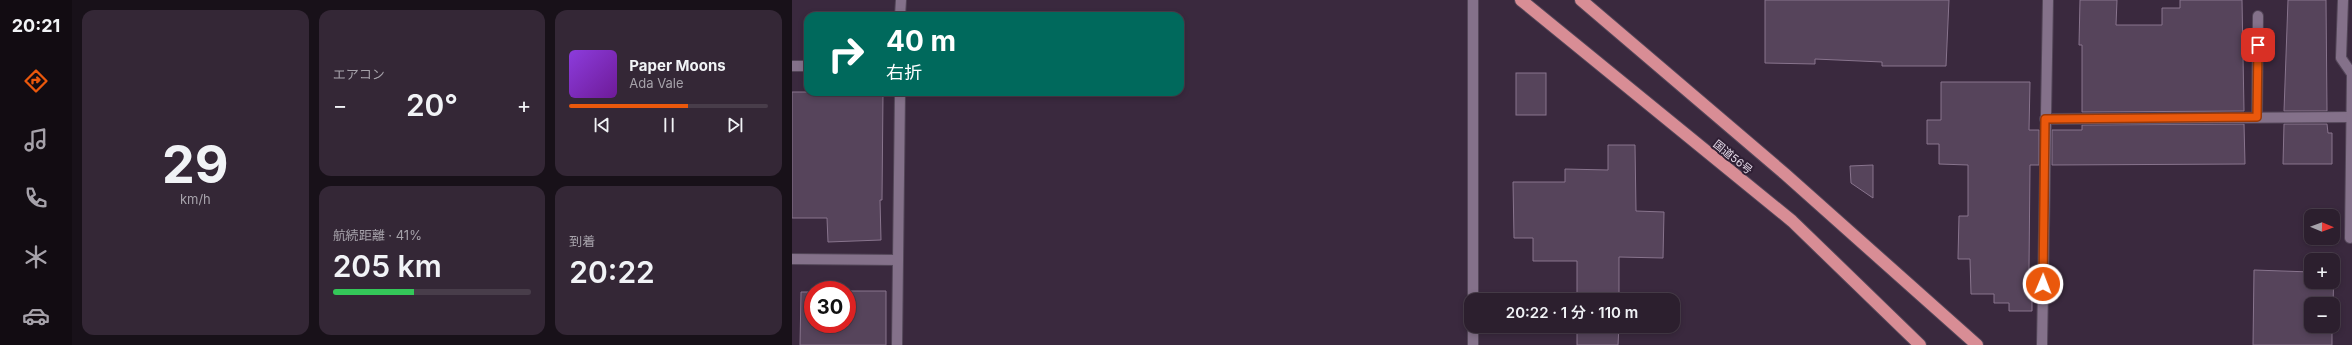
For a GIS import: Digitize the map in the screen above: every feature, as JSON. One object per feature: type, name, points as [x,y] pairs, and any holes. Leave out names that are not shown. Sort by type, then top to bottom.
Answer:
[{"type":"highway","name":"国道56号","points":[[1521,0],[1792,221],[1920,345]]},
{"type":"highway","name":"国道56号","points":[[1581,0],[1786,174],[1976,345]]},
{"type":"street","points":[[900,12],[901,0]]},
{"type":"street","points":[[1473,0],[1473,293]]},
{"type":"street","points":[[2042,345],[2048,0]]},
{"type":"street","points":[[2343,0],[2341,58],[2352,74],[2350,238]]},
{"type":"street","points":[[2257,117],[2258,16]]},
{"type":"street","points":[[792,66],[804,66]]},
{"type":"street","points":[[898,345],[900,96]]},
{"type":"street","points":[[2045,119],[2351,117]]},
{"type":"street","points":[[792,259],[898,260]]},
{"type":"street","points":[[1473,333],[1473,345]]},
{"type":"building","points":[[1765,0],[1949,0],[1946,66],[1882,66],[1882,62],[1815,59],[1815,64],[1765,63]]},
{"type":"building","points":[[2080,0],[2117,0],[2116,25],[2162,25],[2162,8],[2180,8],[2180,0],[2242,0],[2244,111],[2082,112],[2082,45],[2079,45]]},
{"type":"building","points":[[2288,0],[2326,0],[2327,111],[2284,111]]},
{"type":"building","points":[[1516,73],[1546,73],[1546,115],[1516,115]]},
{"type":"building","points":[[1941,82],[2030,82],[2029,130],[2039,130],[2039,165],[2030,165],[2029,269],[2032,268],[2032,311],[2009,311],[2009,303],[1994,303],[1994,294],[1971,294],[1970,259],[1958,259],[1959,216],[1968,216],[1968,165],[1939,164],[1939,144],[1927,144],[1927,120],[1941,120]]},
{"type":"building","points":[[792,92],[804,92],[804,96],[883,96],[882,200],[880,200],[881,240],[828,242],[827,218],[792,218]]},
{"type":"building","points":[[2244,124],[2245,164],[2052,165],[2052,130],[2082,130],[2082,125]]},
{"type":"building","points":[[2284,124],[2327,124],[2328,133],[2332,133],[2332,164],[2283,164]]},
{"type":"building","points":[[1608,145],[1635,145],[1636,211],[1664,212],[1663,258],[1619,257],[1619,293],[1577,293],[1577,261],[1533,261],[1533,238],[1514,238],[1513,182],[1565,182],[1565,169],[1608,170]]},
{"type":"building","points":[[1873,165],[1873,198],[1851,183],[1850,166]]},
{"type":"building","points":[[2254,270],[2304,272],[2304,289],[2333,289],[2333,297],[2304,297],[2304,333],[2332,333],[2332,345],[2253,345]]},
{"type":"building","points":[[856,291],[886,291],[886,345],[800,345],[801,292],[804,292],[804,333],[856,333]]},
{"type":"building","points":[[1577,333],[1619,333],[1618,345],[1577,345]]},
{"type":"route","points":[[2043,284],[2045,119],[2257,117],[2258,45]]}]
